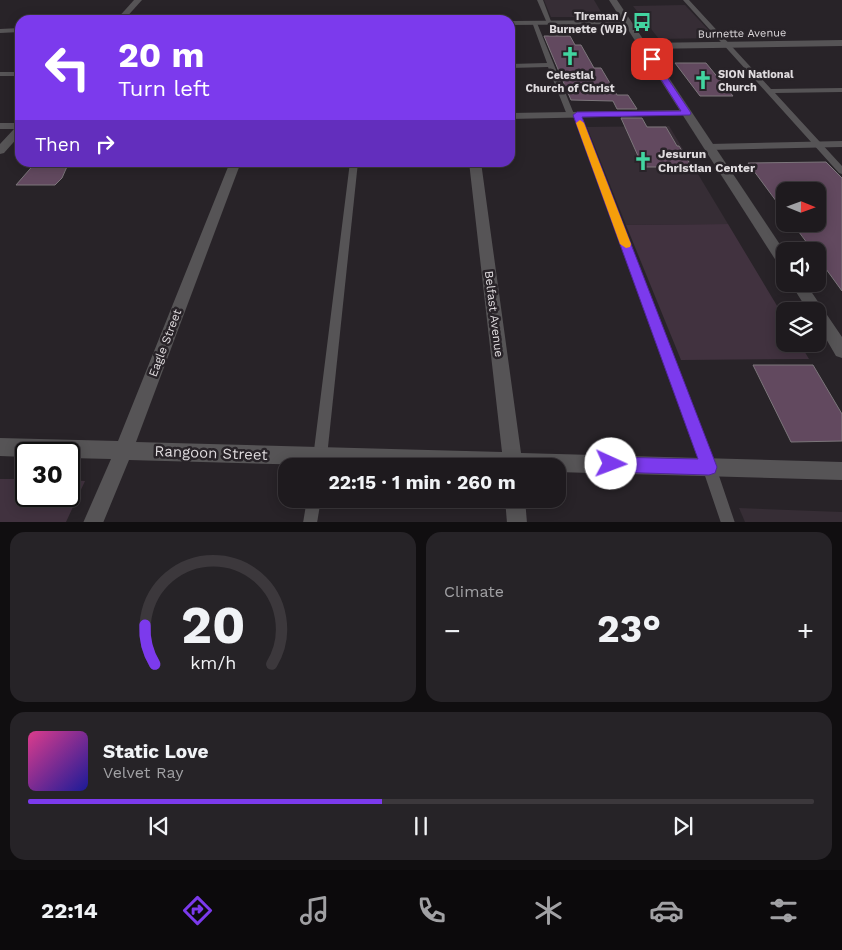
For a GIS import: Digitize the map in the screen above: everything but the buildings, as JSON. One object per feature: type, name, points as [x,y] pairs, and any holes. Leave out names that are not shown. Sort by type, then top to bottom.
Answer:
[{"type":"street","points":[[124,15],[138,0]]},
{"type":"street","points":[[612,0],[776,249]]},
{"type":"street","points":[[515,23],[627,22]]},
{"type":"street","points":[[0,31],[15,30]]},
{"type":"street","name":"Burnette Avenue","points":[[643,46],[842,43]]},
{"type":"street","points":[[515,116],[687,113]]},
{"type":"street","points":[[0,126],[15,128]]},
{"type":"street","points":[[0,151],[15,134]]},
{"type":"street","points":[[709,147],[842,144]]},
{"type":"street","name":"Eagle Street","points":[[93,522],[124,450],[234,167]]},
{"type":"street","name":"Belfast Avenue","points":[[476,167],[511,458]]},
{"type":"street","points":[[826,326],[842,351]]},
{"type":"street","name":"Rangoon Street","points":[[0,447],[124,450],[278,459]]},
{"type":"street","name":"Rangoon Street","points":[[566,465],[842,471]]},
{"type":"street","points":[[516,508],[518,522]]},
{"type":"lane","points":[[540,0],[550,23]]},
{"type":"lane","points":[[686,0],[842,171]]},
{"type":"lane","points":[[534,23],[574,115],[709,467],[728,522]]},
{"type":"lane","points":[[515,66],[551,65]]},
{"type":"lane","points":[[0,74],[15,74]]},
{"type":"lane","points":[[770,91],[842,90]]},
{"type":"lane","points":[[320,458],[353,167]]},
{"type":"lane","points":[[310,522],[312,508]]},
{"type":"shaded area","points":[[544,0],[594,0],[604,17],[551,17]]},
{"type":"shaded area","points":[[685,5],[716,38],[659,39],[633,6]]},
{"type":"shaded area","points":[[669,126],[728,224],[626,225],[587,127]]},
{"type":"shaded area","points":[[728,224],[776,304],[776,352],[805,352],[809,359],[681,360],[626,225]]},
{"type":"shaded area","points":[[0,479],[15,479],[15,507],[73,507],[66,522],[0,522]]},
{"type":"shaded area","points":[[80,481],[85,481],[80,492]]},
{"type":"shaded area","points":[[739,508],[842,512],[842,522],[745,522]]},
{"type":"slow traffic","points":[[580,123],[626,244]]},
{"type":"place","name":"Tireman / Burnette (WB)","points":[[642,22]]},
{"type":"place","name":"Celestial Church of Christ","points":[[570,56]]},
{"type":"place","name":"SION National Church","points":[[703,80]]},
{"type":"place","name":"Jesurun Christian Center","points":[[643,161]]},
{"type":"route","points":[[611,464],[709,467],[577,115],[687,113],[652,59]]}]
